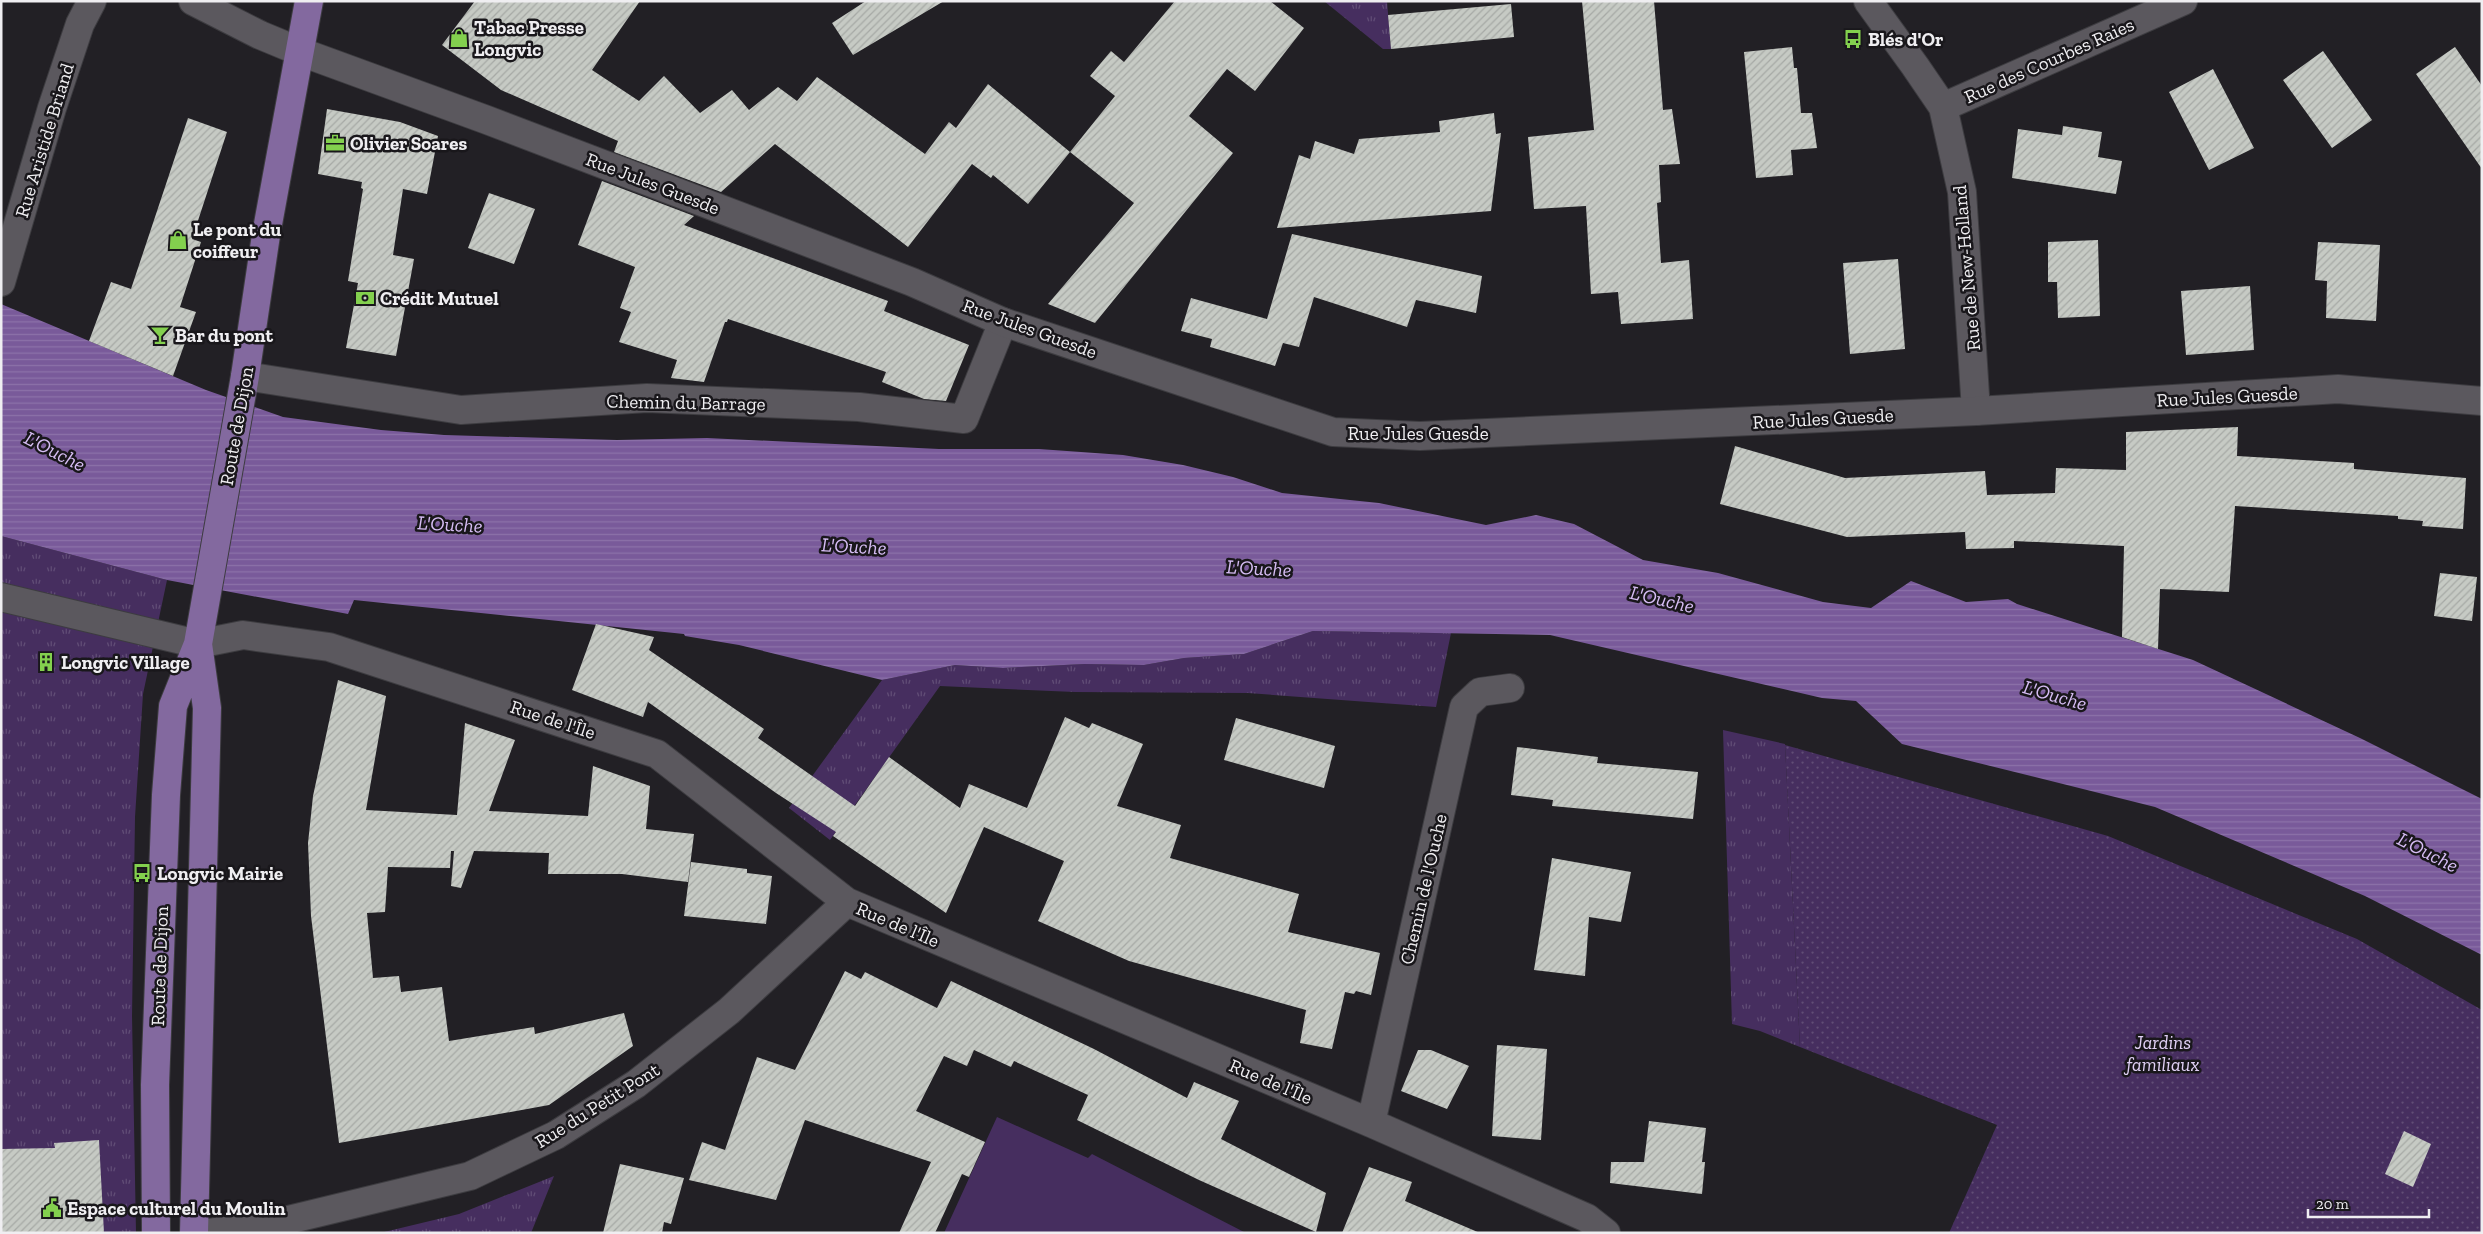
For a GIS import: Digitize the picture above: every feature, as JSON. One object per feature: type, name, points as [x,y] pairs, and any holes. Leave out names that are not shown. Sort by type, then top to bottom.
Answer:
[{"type":"main road","name":"Route de Dijon","points":[[156,1233],[155,1085],[166,795],[173,706],[198,644],[245,376],[266,236],[309,1]]},
{"type":"main road","name":"Route de Dijon","points":[[194,1233],[207,708],[198,644]]},
{"type":"street","name":"Rue Aristide Briand","points":[[1,282],[52,108],[80,24],[92,1]]},
{"type":"street","points":[[193,1],[260,35],[301,52]]},
{"type":"street","name":"Rue de New-Holland","points":[[1868,1],[1916,66],[1942,107],[1962,192],[1976,411]]},
{"type":"street","name":"Rue des Courbes Raies","points":[[1942,107],[2184,1]]},
{"type":"street","name":"Rue Jules Guesde","points":[[301,52],[487,120],[912,282],[1004,322],[1333,432],[1420,436],[1976,411],[2338,389],[2482,401]]},
{"type":"street","name":"Chemin du Barrage","points":[[245,376],[461,410],[647,398],[859,407],[964,419],[1004,322]]},
{"type":"street","points":[[1,597],[198,644]]},
{"type":"street","name":"Rue de l'Île","points":[[198,644],[243,635],[329,647],[657,754],[847,902],[1371,1123],[1586,1218],[1606,1233]]},
{"type":"street","name":"Chemin de l'Ouche","points":[[1371,1123],[1464,707],[1480,692],[1510,688]]},
{"type":"street","name":"Rue du Petit Pont","points":[[209,1233],[288,1220],[470,1176],[556,1135],[636,1084],[729,1011],[847,902]]},
{"type":"green space","points":[[1324,1],[1387,1],[1391,49],[1383,49]]},
{"type":"green space","points":[[1,536],[167,580],[143,694],[135,817],[132,1016],[136,1233],[1,1233]]},
{"type":"green space","points":[[1313,631],[1451,633],[1436,707],[1248,693],[1075,692],[940,686],[830,840],[789,808],[882,680],[955,665],[1003,668],[1085,664],[1144,665],[1184,658],[1244,654]]},
{"type":"green space","points":[[1723,730],[1785,744],[1800,1047],[1760,1031],[1732,1024]]},
{"type":"green space","name":"Jardins familiaux","points":[[1785,745],[2108,836],[2357,939],[2482,1010],[2482,1233],[1949,1233],[1997,1125],[1800,1047]]},
{"type":"green space","points":[[997,1117],[1088,1158],[1092,1154],[1246,1233],[944,1233]]},
{"type":"green space","points":[[554,1176],[531,1233],[380,1233],[459,1214]]},
{"type":"water","name":"L'Ouche","points":[[1,304],[206,390],[283,417],[381,430],[444,435],[617,440],[707,438],[939,449],[1039,449],[1123,455],[1183,465],[1233,477],[1282,493],[1379,503],[1486,525],[1536,515],[1574,524],[1643,560],[1718,573],[1823,602],[1871,608],[1911,581],[1966,602],[2008,599],[2017,604],[2193,660],[2360,738],[2482,799],[2482,955],[2365,896],[2155,807],[1902,744],[1856,701],[1822,698],[1550,635],[1313,631],[1244,654],[1184,658],[1144,665],[1085,664],[1003,668],[955,665],[882,680],[739,645],[685,636],[684,634],[354,600],[348,614],[167,580],[1,536]]},
{"type":"building","points":[[475,1],[640,1],[592,70],[639,101],[664,76],[700,113],[732,90],[749,110],[778,87],[797,101],[817,77],[925,154],[949,122],[956,128],[988,84],[1070,152],[1028,204],[993,175],[991,178],[972,164],[908,247],[775,144],[721,192],[614,152],[618,141],[501,90],[442,45]]},
{"type":"building","points":[[866,1],[944,1],[853,55],[832,23]]},
{"type":"building","points":[[1175,1],[1270,1],[1304,28],[1255,91],[1227,69],[1189,116],[1233,153],[1095,323],[1048,304],[1134,203],[1070,152],[1115,96],[1090,76],[1111,51],[1124,62]]},
{"type":"building","points":[[1582,1],[1654,1],[1663,110],[1672,109],[1680,164],[1659,165],[1661,202],[1657,203],[1661,263],[1689,260],[1693,319],[1621,324],[1618,292],[1591,294],[1586,206],[1534,209],[1528,137],[1594,130]]},
{"type":"building","points":[[1511,4],[1514,37],[1391,49],[1388,15]]},
{"type":"building","points":[[1792,47],[1794,68],[1797,68],[1801,113],[1812,113],[1817,148],[1791,150],[1793,175],[1756,178],[1744,52]]},
{"type":"building","points":[[2455,47],[2482,86],[2482,169],[2416,74]]},
{"type":"building","points":[[2323,51],[2372,120],[2332,148],[2283,80]]},
{"type":"building","points":[[2213,69],[2254,148],[2209,170],[2169,92]]},
{"type":"building","points":[[327,109],[400,122],[438,136],[427,194],[403,189],[393,255],[414,259],[396,356],[346,348],[358,283],[348,281],[363,189],[361,188],[362,182],[318,174]]},
{"type":"building","points":[[1494,113],[1496,134],[1501,133],[1491,211],[1277,228],[1299,155],[1310,159],[1315,141],[1354,154],[1359,139],[1440,132],[1439,121]]},
{"type":"building","points":[[188,118],[227,132],[192,239],[201,242],[180,307],[196,312],[173,376],[89,341],[111,282],[131,289]]},
{"type":"building","points":[[2063,126],[2102,132],[2098,157],[2122,161],[2116,194],[2012,178],[2018,129],[2062,135]]},
{"type":"building","points":[[602,181],[694,216],[684,225],[888,301],[884,311],[969,345],[946,401],[924,399],[882,382],[886,372],[728,319],[725,322],[704,382],[671,378],[677,360],[619,342],[631,312],[620,308],[635,267],[578,245]]},
{"type":"building","points":[[489,193],[535,209],[514,264],[468,248]]},
{"type":"building","points":[[1292,234],[1482,276],[1476,313],[1416,300],[1407,327],[1314,297],[1299,347],[1283,343],[1275,366],[1210,347],[1212,339],[1181,331],[1191,298],[1267,319]]},
{"type":"building","points":[[2098,240],[2100,316],[2058,318],[2057,282],[2048,282],[2048,242]]},
{"type":"building","points":[[2318,242],[2380,245],[2376,321],[2326,318],[2327,281],[2315,280]]},
{"type":"building","points":[[1898,259],[1905,349],[1850,354],[1843,263]]},
{"type":"building","points":[[2250,286],[2254,350],[2186,355],[2181,291]]},
{"type":"building","points":[[2238,427],[2237,456],[2354,463],[2354,469],[2466,478],[2463,529],[2422,526],[2423,521],[2398,519],[2398,516],[2235,506],[2229,592],[2160,589],[2158,649],[2122,637],[2124,546],[2014,541],[2014,548],[1966,549],[1965,532],[1847,537],[1720,504],[1735,446],[1845,478],[1985,471],[1987,495],[2055,493],[2056,468],[2126,470],[2126,432]]},
{"type":"building","points":[[2440,573],[2477,577],[2472,621],[2434,616]]},
{"type":"building","points":[[596,624],[654,637],[649,650],[764,729],[758,738],[855,806],[889,757],[960,808],[969,784],[1027,808],[1065,717],[1089,728],[1092,723],[1143,744],[1117,806],[1181,825],[1170,858],[1299,894],[1288,932],[1380,953],[1371,995],[1356,991],[1354,994],[1345,992],[1332,1049],[1300,1043],[1306,1010],[1129,961],[1038,921],[1064,861],[984,827],[946,913],[833,836],[836,832],[776,793],[648,702],[643,717],[572,690]]},
{"type":"building","points":[[338,680],[386,696],[366,810],[457,815],[465,723],[515,740],[489,811],[588,816],[593,766],[650,786],[646,829],[694,834],[688,882],[622,874],[548,874],[549,853],[474,851],[461,888],[451,886],[454,851],[451,851],[450,868],[388,867],[385,912],[367,913],[373,978],[399,976],[401,992],[442,987],[449,1041],[534,1027],[535,1034],[624,1013],[633,1046],[549,1105],[339,1143],[311,916],[308,843],[313,796]]},
{"type":"building","points":[[1236,718],[1335,746],[1324,788],[1224,760]]},
{"type":"building","points":[[1517,747],[1598,757],[1597,763],[1698,772],[1693,819],[1552,806],[1553,800],[1511,795]]},
{"type":"building","points":[[1552,858],[1631,872],[1621,922],[1589,917],[1585,976],[1534,970]]},
{"type":"building","points":[[691,862],[747,869],[747,873],[772,876],[766,924],[684,916]]},
{"type":"building","points":[[845,971],[861,979],[865,972],[937,1008],[951,981],[1094,1049],[1187,1098],[1194,1082],[1239,1101],[1221,1139],[1326,1193],[1316,1232],[1199,1180],[1077,1120],[1088,1095],[1014,1061],[1011,1067],[974,1050],[967,1066],[944,1056],[916,1111],[985,1142],[969,1177],[962,1174],[935,1233],[899,1233],[931,1162],[805,1120],[776,1200],[689,1180],[702,1142],[725,1150],[757,1057],[795,1070]]},
{"type":"building","points":[[1497,1045],[1547,1049],[1541,1140],[1492,1136]]},
{"type":"building","points":[[1418,1050],[1431,1050],[1469,1066],[1447,1109],[1401,1091]]},
{"type":"building","points":[[1649,1121],[1706,1128],[1702,1162],[1705,1162],[1702,1194],[1610,1183],[1611,1162],[1644,1162]]},
{"type":"building","points":[[2404,1131],[2431,1144],[2413,1187],[2385,1174]]},
{"type":"building","name":"Espace culturel du Moulin","points":[[99,1140],[104,1233],[1,1233],[1,1149],[55,1148],[54,1143]]},
{"type":"building","points":[[620,1164],[684,1178],[671,1224],[664,1222],[662,1233],[603,1233]]},
{"type":"building","points":[[1369,1167],[1412,1182],[1405,1201],[1480,1233],[1342,1233]]},
{"type":"place","name":"Tabac Presse Longvic","points":[[459,38]]},
{"type":"place","name":"Blés d'Or","points":[[1853,39]]},
{"type":"place","name":"Olivier Soares","points":[[335,143]]},
{"type":"place","name":"Le pont du coiffeur","points":[[178,240]]},
{"type":"place","name":"Crédit Mutuel","points":[[365,298]]},
{"type":"place","name":"Bar du pont","points":[[160,335]]},
{"type":"place","name":"Longvic Village","points":[[46,662]]},
{"type":"place","name":"Longvic Mairie","points":[[142,873]]},
{"type":"place","name":"Espace culturel du Moulin","points":[[52,1208]]}]
